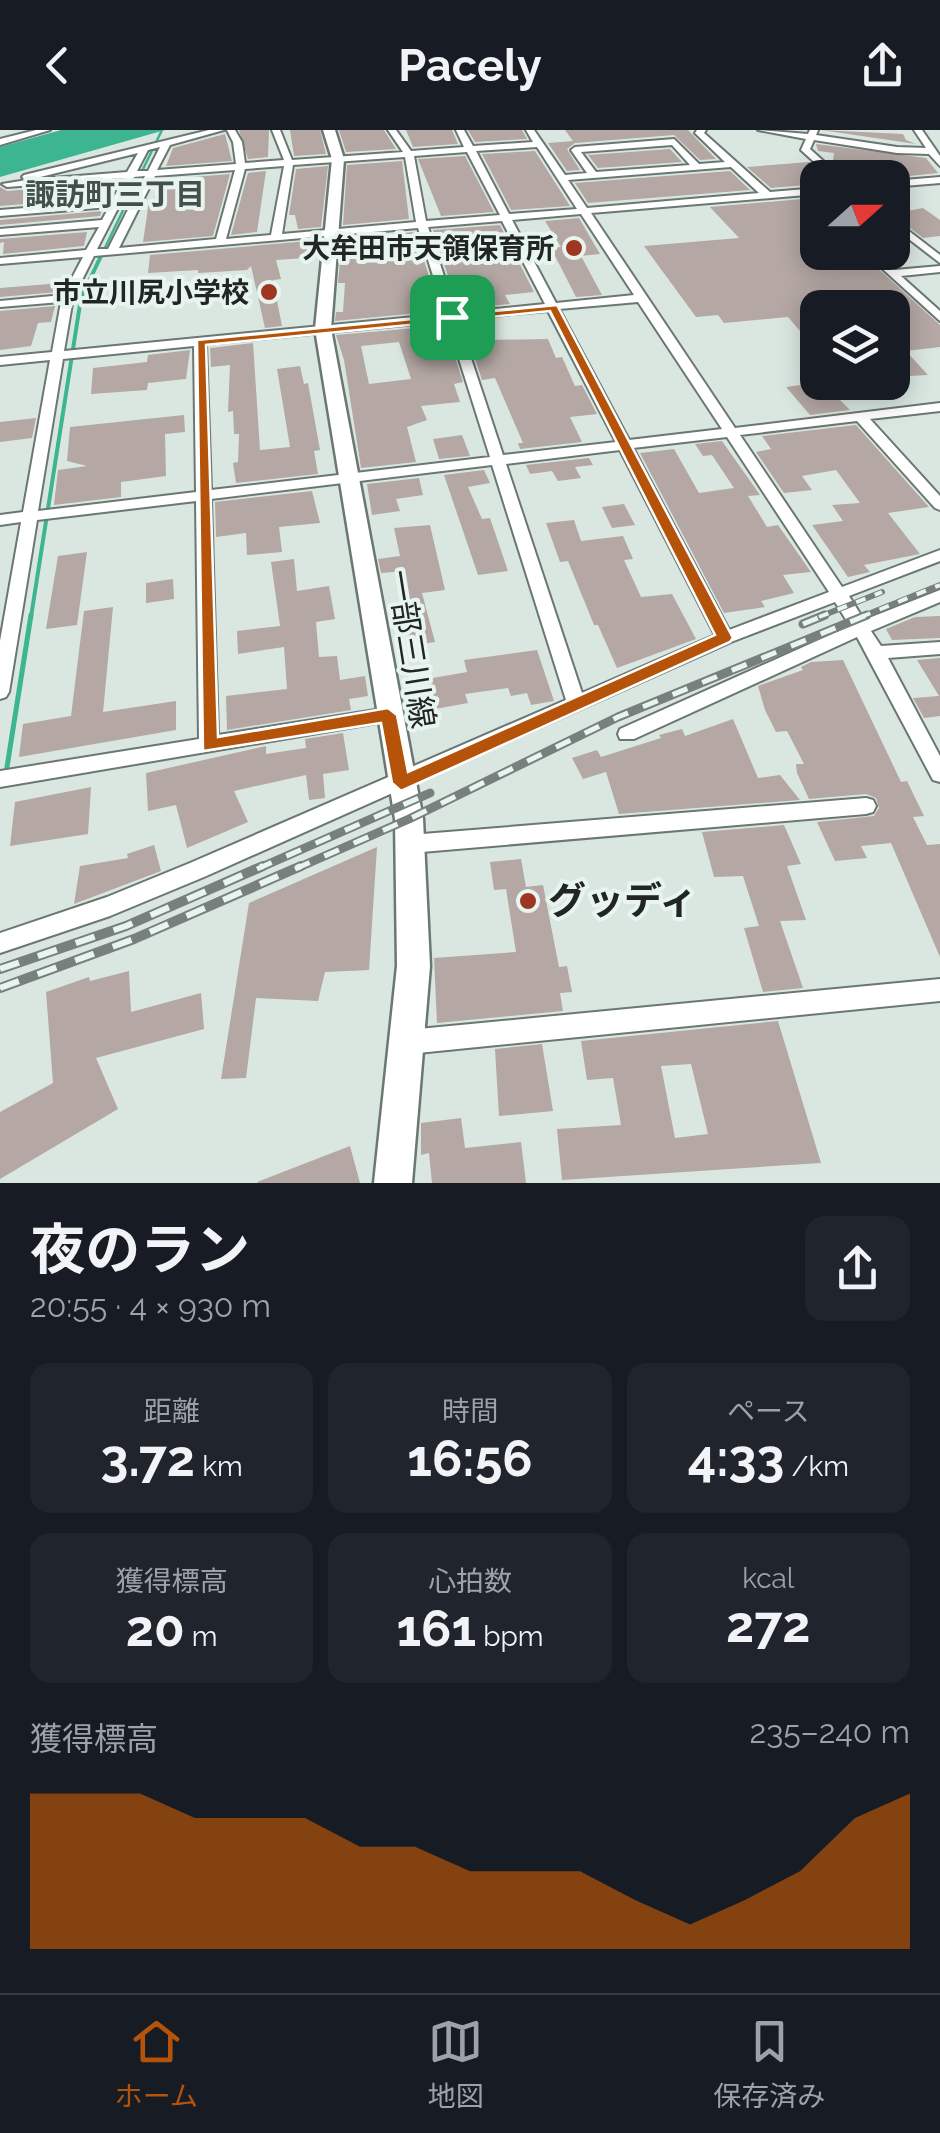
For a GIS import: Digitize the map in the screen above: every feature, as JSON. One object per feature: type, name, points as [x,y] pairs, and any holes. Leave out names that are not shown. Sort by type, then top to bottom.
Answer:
[{"type":"main road","name":"一部三川線","points":[[329,130],[338,159],[323,329],[410,844],[414,938],[408,1042],[392,1183]]},
{"type":"street","points":[[0,134],[16,130]]},
{"type":"street","points":[[0,142],[46,130]]},
{"type":"street","points":[[3,186],[76,162],[220,130]]},
{"type":"street","points":[[220,242],[241,167],[238,139],[231,130]]},
{"type":"street","points":[[276,130],[289,163],[276,238]]},
{"type":"street","points":[[392,130],[409,154],[422,225],[578,704]]},
{"type":"street","points":[[460,130],[725,638]]},
{"type":"street","points":[[530,130],[860,626],[940,774]]},
{"type":"street","points":[[702,130],[699,133],[767,195]]},
{"type":"street","points":[[762,130],[932,151]]},
{"type":"street","points":[[918,130],[940,163]]},
{"type":"street","points":[[812,134],[805,150],[817,160]]},
{"type":"street","points":[[112,252],[168,142]]},
{"type":"street","points":[[594,176],[575,150],[674,142],[697,167]]},
{"type":"street","points":[[3,186],[539,144]]},
{"type":"street","points":[[625,146],[646,172]]},
{"type":"street","points":[[0,692],[6,630],[32,516],[67,298],[145,147]]},
{"type":"street","points":[[563,178],[733,164]]},
{"type":"street","points":[[910,182],[940,180]]},
{"type":"street","points":[[0,261],[800,192]]},
{"type":"street","points":[[0,213],[116,204]]},
{"type":"street","points":[[0,232],[106,223]]},
{"type":"street","points":[[910,236],[940,260]]},
{"type":"street","points":[[892,273],[940,268]]},
{"type":"street","points":[[889,270],[940,317]]},
{"type":"street","points":[[0,304],[67,298]]},
{"type":"street","points":[[0,361],[642,298]]},
{"type":"street","points":[[200,342],[209,746]]},
{"type":"street","points":[[0,520],[940,407]]},
{"type":"street","points":[[862,417],[940,505]]},
{"type":"street","points":[[0,943],[110,906],[401,783],[725,638],[940,556]]},
{"type":"street","points":[[627,734],[860,626],[940,596]]},
{"type":"street","points":[[876,652],[940,648]]},
{"type":"street","points":[[0,779],[388,715]]},
{"type":"street","points":[[410,844],[866,806]]},
{"type":"street","points":[[408,1042],[940,990]]},
{"type":"shaded area","points":[[61,130],[165,130],[0,177],[0,147]]},
{"type":"building","points":[[239,130],[269,130],[268,157],[248,159]]},
{"type":"building","points":[[290,130],[320,130],[326,154],[294,156]]},
{"type":"building","points":[[339,130],[384,130],[396,149],[346,152]]},
{"type":"building","points":[[406,130],[452,130],[458,144],[413,147]]},
{"type":"building","points":[[468,130],[522,130],[527,139],[475,142]]},
{"type":"building","points":[[565,130],[688,130],[716,159],[700,160],[674,135],[575,143],[567,149],[580,170],[567,171],[548,143],[573,141]]},
{"type":"building","points":[[821,130],[903,134],[916,144]]},
{"type":"building","points":[[225,134],[232,161],[166,166],[173,148]]},
{"type":"building","points":[[816,144],[926,158],[938,173],[910,176],[910,160],[833,160],[834,153],[818,151]]},
{"type":"building","points":[[670,149],[682,162],[598,168],[588,155]]},
{"type":"building","points":[[535,151],[570,206],[511,210],[482,154]]},
{"type":"building","points":[[465,156],[494,212],[441,216],[418,159]]},
{"type":"building","points":[[402,161],[409,219],[343,225],[347,165]]},
{"type":"building","points":[[800,163],[800,186],[771,188],[747,167]]},
{"type":"building","points":[[328,166],[321,227],[298,229],[295,215],[289,215],[296,169]]},
{"type":"building","points":[[266,171],[257,232],[231,235],[248,173]]},
{"type":"building","points":[[730,171],[750,190],[588,203],[575,183]]},
{"type":"building","points":[[230,174],[213,236],[143,242],[149,201],[154,200],[157,180]]},
{"type":"building","points":[[99,184],[103,198],[0,206],[0,187],[7,191]]},
{"type":"building","points":[[800,199],[800,270],[880,270],[902,290],[800,290],[800,331],[788,317],[724,323],[718,315],[696,317],[644,246],[739,238],[710,207]]},
{"type":"building","points":[[923,208],[940,220],[940,236],[923,238],[910,228],[910,211]]},
{"type":"building","points":[[102,211],[100,216],[0,225],[0,220]]},
{"type":"building","points":[[579,218],[600,254],[581,256],[602,295],[576,297],[551,248],[561,247],[545,221]]},
{"type":"building","points":[[500,225],[534,292],[505,295],[510,304],[459,309],[433,230]]},
{"type":"building","points":[[87,232],[84,246],[3,254],[4,242],[0,243],[0,239]]},
{"type":"building","points":[[415,232],[440,311],[335,321],[336,312],[343,312],[345,283],[338,283],[342,238]]},
{"type":"building","points":[[320,240],[318,257],[276,260],[281,279],[273,280],[282,326],[265,328],[251,266],[247,270],[148,273],[150,255]]},
{"type":"building","points":[[61,283],[59,292],[0,297],[0,288]]},
{"type":"building","points":[[910,298],[940,325],[940,347],[910,351]]},
{"type":"building","points":[[55,306],[51,322],[38,323],[31,346],[0,350],[0,311]]},
{"type":"building","points":[[476,321],[487,340],[548,339],[556,358],[562,357],[575,386],[582,385],[597,414],[570,417],[582,442],[520,449],[518,443],[523,443],[495,378],[482,380],[463,322]]},
{"type":"building","points":[[427,327],[439,352],[453,351],[463,382],[454,384],[460,402],[421,406],[427,420],[407,427],[416,462],[361,468],[344,360],[336,335]],"holes":[[[399,342],[411,379],[369,384],[361,346]]]},
{"type":"building","points":[[253,343],[260,450],[290,447],[277,369],[300,366],[304,384],[308,383],[320,450],[314,451],[318,474],[236,483],[233,463],[238,462],[239,434],[234,434],[233,411],[228,412],[230,365],[211,367],[210,348]]},
{"type":"building","points":[[190,350],[186,379],[148,383],[147,390],[91,394],[93,368],[147,362],[148,355]]},
{"type":"building","points":[[910,355],[928,375],[910,376]]},
{"type":"building","points":[[800,385],[800,400],[840,400],[850,410],[810,415],[786,387]]},
{"type":"building","points":[[184,415],[185,432],[165,434],[166,476],[121,482],[121,497],[54,505],[58,470],[87,466],[67,461],[70,427]]},
{"type":"building","points":[[36,418],[32,438],[0,442],[0,422]]},
{"type":"building","points":[[856,425],[929,507],[888,513],[920,554],[864,565],[870,572],[848,577],[812,525],[843,521],[832,505],[860,503],[836,470],[802,476],[812,490],[784,493],[756,452],[771,449],[762,436]]},
{"type":"building","points":[[462,435],[470,456],[439,459],[433,439]]},
{"type":"building","points":[[722,441],[760,495],[748,496],[767,527],[778,525],[811,572],[783,575],[794,593],[761,601],[765,607],[724,613],[640,453],[674,449],[699,493],[734,488],[712,455],[703,456],[695,444]]},
{"type":"building","points":[[589,458],[593,465],[575,467],[581,478],[558,481],[552,471],[530,474],[526,465]]},
{"type":"building","points":[[484,470],[490,483],[468,487],[482,519],[490,518],[508,571],[478,575],[444,475]]},
{"type":"building","points":[[419,478],[423,495],[396,499],[400,511],[372,515],[367,484]]},
{"type":"building","points":[[312,491],[320,523],[279,527],[282,552],[247,555],[246,533],[216,537],[215,502]]},
{"type":"building","points":[[624,504],[635,525],[612,528],[602,507]]},
{"type":"building","points":[[574,520],[581,541],[623,536],[633,559],[624,560],[641,597],[672,594],[696,639],[617,668],[598,625],[594,625],[568,561],[560,562],[546,523]]},
{"type":"building","points":[[430,525],[445,590],[422,593],[435,642],[409,646],[400,608],[409,606],[403,571],[381,573],[378,559],[400,556],[394,528]]},
{"type":"building","points":[[87,552],[77,625],[46,629],[58,556]]},
{"type":"building","points":[[294,559],[297,591],[329,586],[335,619],[316,622],[319,657],[337,656],[340,680],[365,676],[368,696],[349,699],[351,710],[227,730],[226,696],[287,689],[284,647],[238,654],[237,631],[280,626],[271,562]]},
{"type":"building","points":[[173,579],[174,599],[146,603],[146,583]]},
{"type":"building","points":[[113,607],[103,712],[176,701],[176,730],[19,757],[23,724],[71,716],[84,611]]},
{"type":"building","points":[[940,616],[940,638],[892,640],[886,629],[915,617]]},
{"type":"building","points":[[537,650],[554,701],[531,705],[527,693],[511,696],[508,688],[465,694],[468,703],[435,709],[427,679],[467,672],[464,660]]},
{"type":"building","points":[[940,658],[940,716],[924,718],[913,698],[939,696],[917,660]]},
{"type":"building","points":[[843,660],[901,782],[907,781],[924,816],[913,817],[927,845],[940,844],[940,957],[891,843],[861,846],[867,858],[835,861],[817,822],[874,816],[879,808],[876,798],[866,794],[809,799],[797,773],[796,764],[804,764],[787,731],[776,732],[765,710],[758,686],[803,670],[801,667],[811,662]]},
{"type":"building","points":[[733,719],[758,778],[780,775],[800,800],[619,814],[606,772],[583,779],[572,758],[597,750],[601,757],[661,738],[659,735],[682,729],[685,736]]},
{"type":"building","points":[[343,733],[349,770],[323,774],[325,798],[309,800],[306,775],[234,791],[248,822],[187,848],[176,805],[148,811],[146,773],[266,746],[266,754],[306,748],[305,739]]},
{"type":"building","points":[[91,787],[88,834],[10,846],[15,802]]},
{"type":"building","points":[[784,825],[801,864],[787,866],[806,920],[780,921],[803,988],[763,992],[744,928],[759,926],[743,876],[714,877],[702,832]]},
{"type":"building","points":[[154,845],[161,871],[74,904],[80,866],[128,858],[127,854]]},
{"type":"building","points":[[377,847],[369,970],[325,972],[318,1001],[256,998],[246,1078],[221,1079],[249,903]]},
{"type":"building","points":[[521,859],[526,887],[543,885],[559,967],[567,966],[572,992],[560,993],[563,1011],[437,1023],[434,958],[516,952],[506,889],[494,890],[490,862]]},
{"type":"building","points":[[129,971],[131,1012],[201,993],[204,1029],[96,1058],[118,1109],[0,1179],[0,1112],[53,1083],[46,992],[89,977],[90,981]]},
{"type":"building","points":[[778,1021],[821,1163],[562,1180],[557,1129],[621,1125],[613,1078],[587,1080],[581,1041]],"holes":[[[691,1064],[708,1134],[675,1138],[661,1066]]]},
{"type":"building","points":[[542,1044],[553,1111],[499,1116],[495,1049]]},
{"type":"building","points":[[461,1118],[465,1148],[521,1142],[526,1183],[432,1183],[429,1153],[421,1155],[421,1123]]},
{"type":"building","points":[[350,1146],[360,1183],[257,1182]]},
{"type":"waterway","points":[[100,258],[162,130]]},
{"type":"waterway","points":[[31,617],[81,298],[101,256]]},
{"type":"waterway","points":[[7,767],[31,615]]},
{"type":"railway","points":[[861,617],[940,585]]},
{"type":"railway","points":[[819,617],[882,592]]},
{"type":"railway","points":[[803,624],[825,615]]},
{"type":"railway","points":[[295,869],[409,819],[618,717],[867,615]]},
{"type":"railway","points":[[257,869],[430,793]]},
{"type":"railway","points":[[0,969],[126,926],[263,866]]},
{"type":"railway","points":[[0,988],[134,939],[301,866]]},
{"type":"place","name":"大牟田市天領保育所","points":[[574,248]]},
{"type":"place","name":"市立川尻小学校","points":[[269,292]]},
{"type":"place","name":"グッディ","points":[[528,901]]},
{"type":"district","name":"諏訪町三丁目","points":[[115,195]]},
{"type":"route","points":[[554,307],[605,413],[725,638],[401,783],[388,715],[209,746],[200,342],[452,317],[554,307]]}]
